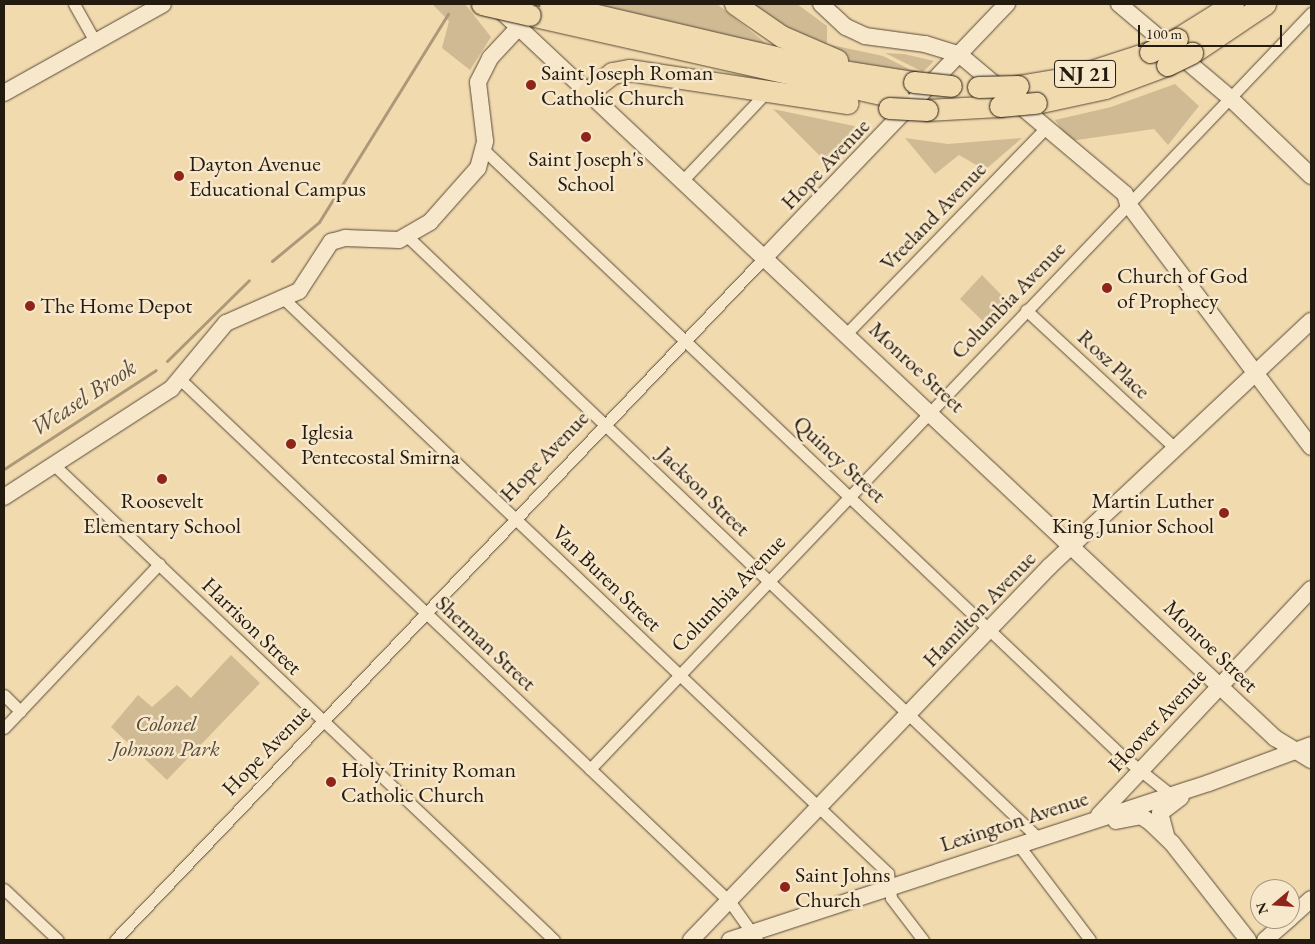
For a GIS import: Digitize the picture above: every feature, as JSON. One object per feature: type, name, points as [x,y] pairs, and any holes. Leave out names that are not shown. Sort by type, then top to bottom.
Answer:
[{"type":"highway","name":"NJ 21","points":[[482,4],[525,21],[894,103],[931,106],[1000,106],[1036,102],[1105,88],[1167,65],[1185,46],[1233,4]]},
{"type":"highway","name":"NJ 21","points":[[550,4],[818,67],[914,82],[978,88],[1018,86],[1082,75],[1150,52],[1185,46],[1265,4]]},
{"type":"highway","points":[[735,4],[798,45],[914,82]]},
{"type":"highway","points":[[588,92],[612,73],[630,70],[894,103]]},
{"type":"main road","points":[[4,93],[163,4]]},
{"type":"main road","name":"Monroe Street","points":[[493,4],[525,21],[588,92],[848,333],[1275,738],[1304,748],[1311,760]]},
{"type":"main road","points":[[822,4],[846,27],[865,36],[925,44],[960,55],[1125,194],[1128,204],[1311,447]]},
{"type":"main road","name":"Hope Avenue","points":[[766,256],[1007,4]]},
{"type":"main road","points":[[1119,4],[1229,97],[1311,176]]},
{"type":"main road","points":[[4,497],[182,381],[226,322],[285,300],[304,285],[331,242],[345,238],[390,242],[408,237],[430,222],[472,175],[484,150],[478,82],[490,58],[525,21]]},
{"type":"main road","name":"Hamilton Avenue","points":[[691,940],[730,902],[1072,544],[1311,322]]},
{"type":"main road","name":"Hoover Avenue","points":[[1098,817],[1311,589]]},
{"type":"main road","name":"Lexington Avenue","points":[[730,940],[754,937],[890,885],[1227,776],[1304,748]]},
{"type":"main road","points":[[1227,776],[1162,809],[1159,820],[1172,843],[1248,940]]},
{"type":"main road","points":[[1081,824],[1099,826],[1140,816],[1172,843]]},
{"type":"main road","points":[[1300,908],[1311,899]]},
{"type":"main road","points":[[1266,940],[1278,929]]},
{"type":"street","points":[[74,4],[96,43]]},
{"type":"street","name":"Columbia Avenue","points":[[590,769],[929,410],[1311,14]]},
{"type":"street","points":[[683,180],[760,99]]},
{"type":"street","name":"Vreeland Avenue","points":[[848,333],[1046,128]]},
{"type":"street","name":"Quincy Street","points":[[484,150],[989,630],[1140,770],[1170,794]]},
{"type":"street","name":"Jackson Street","points":[[408,237],[1037,837]]},
{"type":"street","name":"Hope Avenue","points":[[115,940],[766,256]]},
{"type":"street","name":"Van Buren Street","points":[[285,300],[888,873],[892,898],[923,940]]},
{"type":"street","name":"Rosz Place","points":[[1026,310],[1174,448]]},
{"type":"street","name":"Sherman Street","points":[[182,381],[730,902],[754,937]]},
{"type":"street","name":"Harrison Street","points":[[53,464],[554,940]]},
{"type":"street","points":[[4,728],[159,564]]},
{"type":"street","points":[[4,695],[20,711]]},
{"type":"street","points":[[1017,843],[1090,940]]},
{"type":"street","points":[[4,889],[58,940]]},
{"type":"green space","points":[[432,4],[465,4],[491,37],[470,70],[442,48],[449,21]]},
{"type":"green space","points":[[588,4],[717,4],[768,45]]},
{"type":"green space","points":[[743,4],[797,4],[827,26],[827,44],[883,56],[915,72],[866,66],[827,54]]},
{"type":"green space","points":[[885,53],[904,54],[934,61],[923,72]]},
{"type":"green space","points":[[1175,84],[1199,106],[1168,145],[1154,129],[1070,141],[1055,120],[1111,107]]},
{"type":"green space","points":[[773,109],[859,127],[830,166]]},
{"type":"green space","points":[[905,138],[948,144],[1022,138],[985,170],[959,155],[935,174]]},
{"type":"green space","points":[[982,275],[1012,306],[991,329],[960,299]]},
{"type":"green space","name":"Colonel Johnson Park","points":[[231,655],[260,683],[167,780],[111,727],[138,695],[152,707],[177,685],[191,698]]},
{"type":"waterway","name":"Weasel Brook","points":[[272,261],[319,222],[448,14]]},
{"type":"waterway","name":"Weasel Brook","points":[[167,361],[249,280]]},
{"type":"waterway","name":"Weasel Brook","points":[[4,469],[156,370]]},
{"type":"place","name":"Saint Joseph Roman Catholic Church","points":[[531,85]]},
{"type":"place","name":"Saint Joseph's School","points":[[586,137]]},
{"type":"place","name":"Dayton Avenue Educational Campus","points":[[179,176]]},
{"type":"place","name":"Church of God of Prophecy","points":[[1107,288]]},
{"type":"place","name":"The Home Depot","points":[[30,306]]},
{"type":"place","name":"Iglesia Pentecostal Smirna","points":[[291,444]]},
{"type":"place","name":"Roosevelt Elementary School","points":[[162,479]]},
{"type":"place","name":"Martin Luther King Junior School","points":[[1224,513]]},
{"type":"place","name":"Holy Trinity Roman Catholic Church","points":[[331,782]]},
{"type":"place","name":"Saint Johns Church","points":[[785,887]]}]
